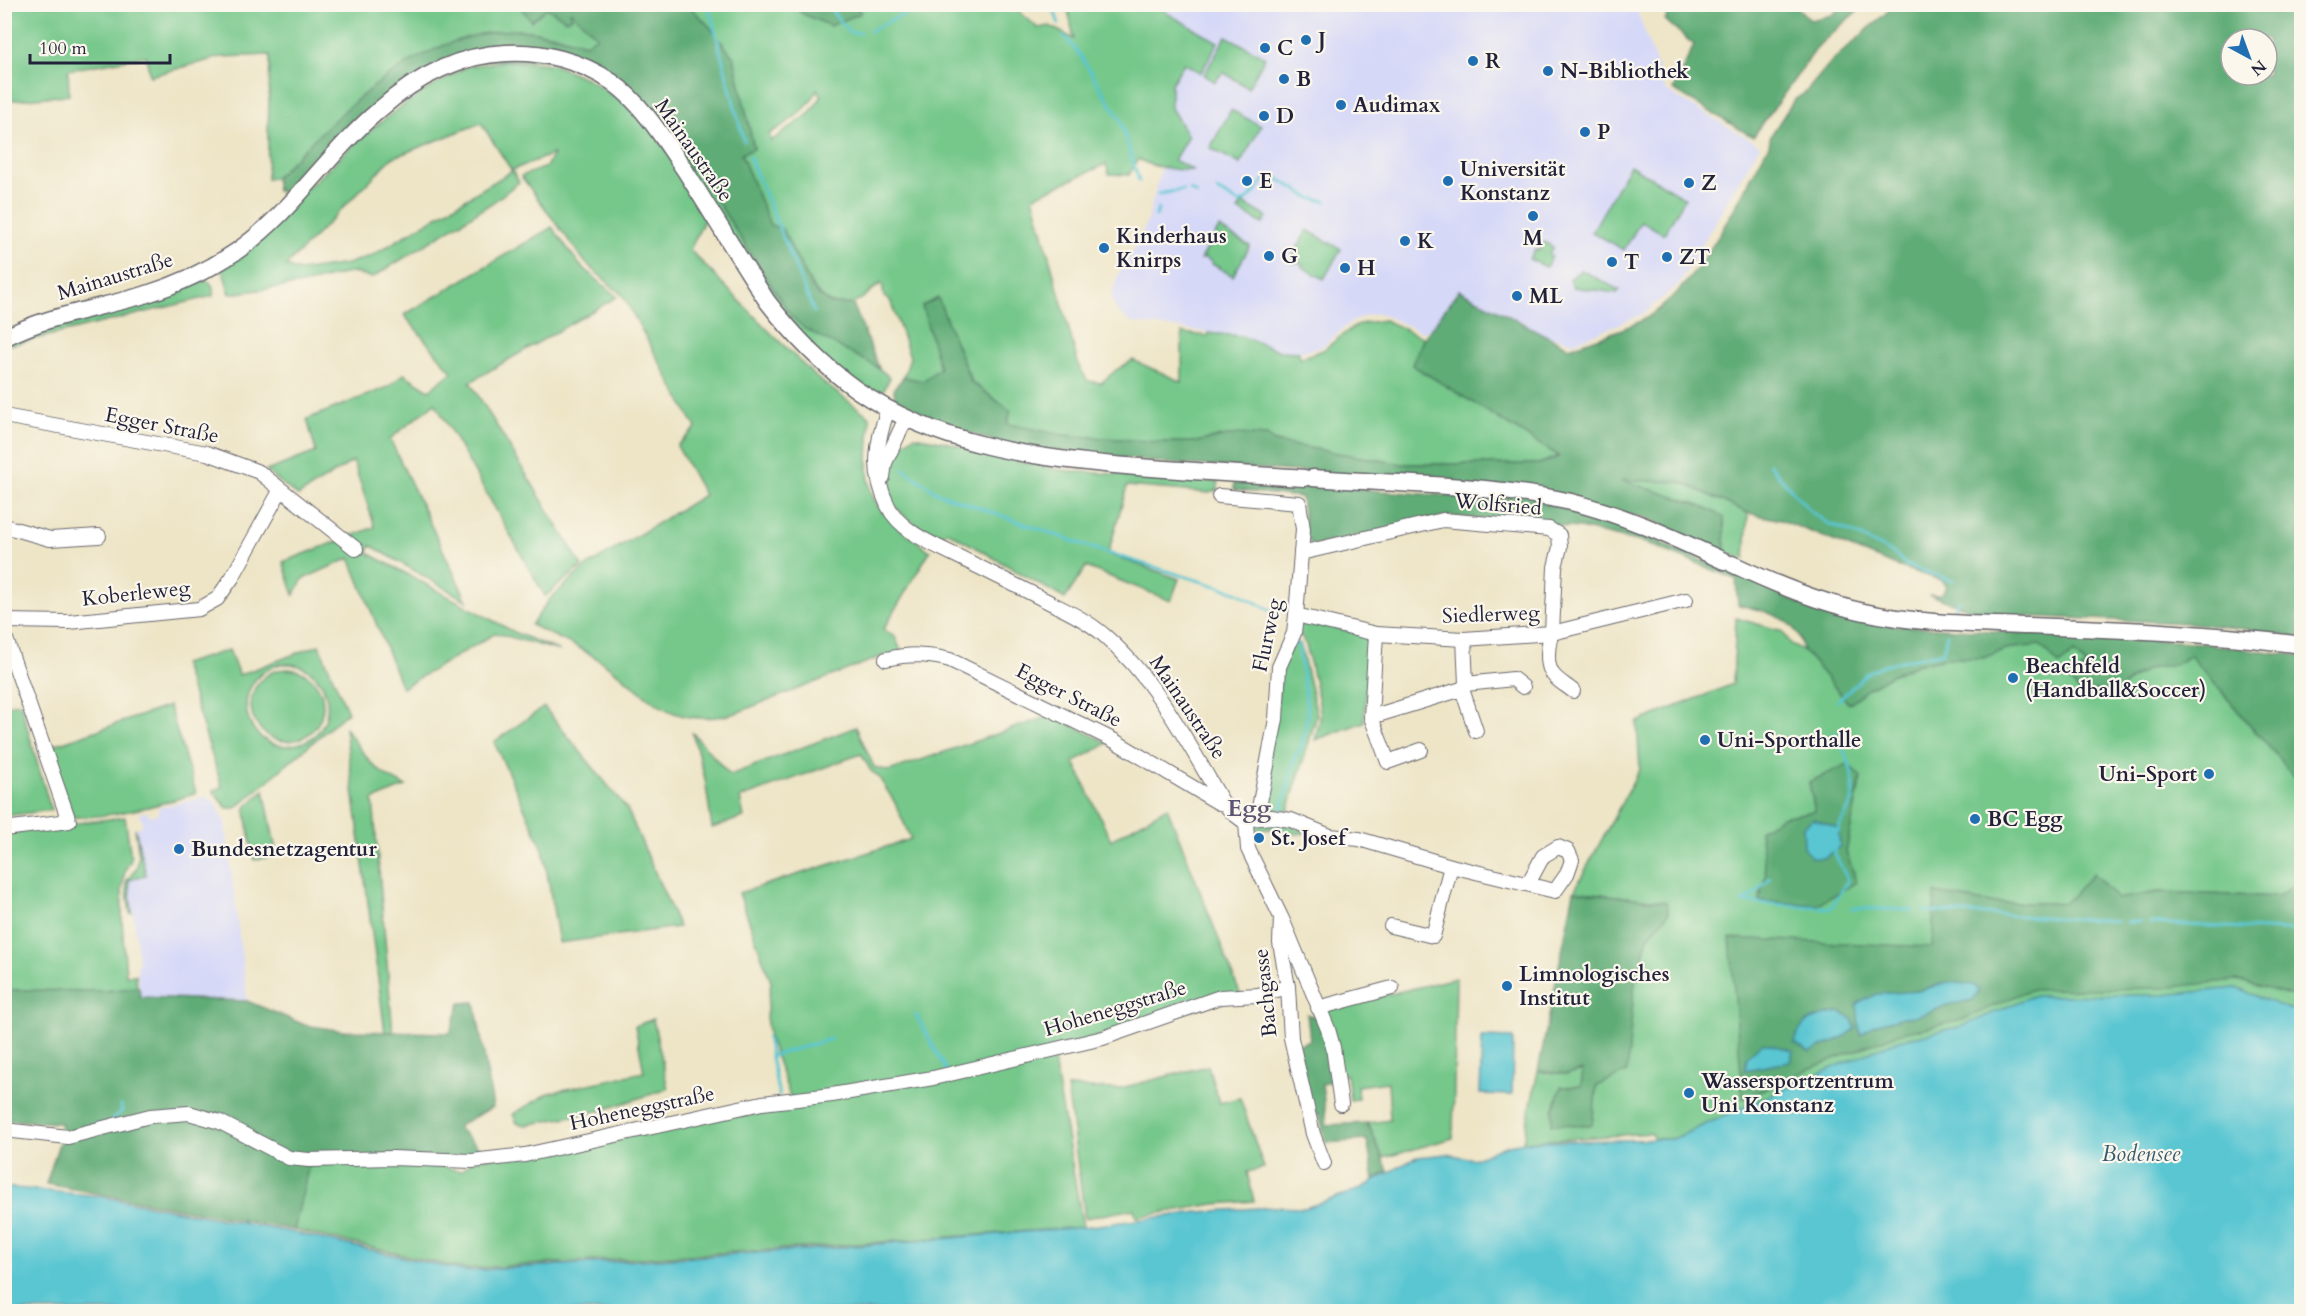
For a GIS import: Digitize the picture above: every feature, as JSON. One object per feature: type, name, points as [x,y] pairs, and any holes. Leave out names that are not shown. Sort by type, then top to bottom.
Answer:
[{"type":"main road","name":"Mainaustraße","points":[[4,338],[48,320],[145,295],[205,270],[238,250],[269,224],[354,133],[407,88],[457,61],[485,54],[524,52],[559,58],[588,68],[614,84],[642,111],[664,139],[766,301],[817,358],[837,375],[888,409]]},
{"type":"main road","points":[[888,409],[968,442],[1035,457],[1149,468],[1485,490],[1572,502],[1650,527],[1815,600],[1867,613],[1946,622],[2230,635],[2301,645]]},
{"type":"street","name":"Mainaustraße","points":[[888,409],[876,449],[882,488],[888,507],[903,524],[937,546],[1063,609],[1106,636],[1141,673],[1173,717],[1223,803],[1234,814],[1252,820]]},
{"type":"street","name":"Egger Straße","points":[[4,416],[207,453],[259,472],[280,491],[356,549]]},
{"type":"street","points":[[882,488],[885,462],[906,418]]},
{"type":"street","name":"Koberleweg","points":[[4,621],[69,622],[199,609],[217,599],[232,578],[280,491]]},
{"type":"street","name":"Flurweg","points":[[1219,496],[1299,503],[1303,529],[1294,633],[1279,667],[1276,719],[1252,820]]},
{"type":"street","name":"Wolfsried","points":[[1301,553],[1443,520],[1549,529],[1559,535],[1560,547],[1555,567],[1552,633]]},
{"type":"street","points":[[4,526],[50,538],[99,536]]},
{"type":"street","name":"Siedlerweg","points":[[1296,615],[1376,634],[1464,639],[1552,633],[1686,600]]},
{"type":"street","points":[[4,633],[69,821],[4,829]]},
{"type":"street","points":[[1552,633],[1549,641],[1551,672],[1573,691]]},
{"type":"street","points":[[1376,634],[1371,717],[1388,762],[1421,750]]},
{"type":"street","points":[[1464,639],[1464,686],[1476,731]]},
{"type":"street","name":"Egger Straße","points":[[886,659],[914,654],[933,655],[950,660],[1113,740],[1219,803],[1223,803]]},
{"type":"street","points":[[1371,717],[1464,686],[1513,679],[1523,687]]},
{"type":"street","points":[[1252,820],[1271,817],[1291,820],[1330,836],[1359,839],[1450,866],[1555,891],[1567,874],[1572,860],[1568,851],[1558,847],[1543,856],[1528,884]]},
{"type":"street","name":"Bachgasse","points":[[1252,820],[1248,849],[1281,917],[1280,942],[1288,987],[1291,1038],[1296,1068],[1313,1134],[1324,1163]]},
{"type":"street","points":[[1391,926],[1433,936],[1450,866]]},
{"type":"street","points":[[1281,917],[1328,1029],[1333,1047],[1341,1104]]},
{"type":"street","name":"Hoheneggstraße","points":[[4,1130],[69,1137],[150,1116],[189,1113],[220,1122],[289,1158],[472,1161],[525,1155],[762,1103],[832,1095],[933,1078],[1103,1038],[1220,997],[1258,996],[1288,987]]},
{"type":"street","points":[[1318,1008],[1392,988]]},
{"type":"shaded area","name":"Universität Konstanz","points":[[1154,5],[1635,5],[1666,91],[1760,145],[1679,284],[1643,314],[1575,342],[1537,334],[1445,322],[1423,332],[1378,313],[1350,323],[1322,347],[1299,352],[1280,351],[1241,336],[1132,323],[1120,314],[1113,304],[1112,293],[1118,275],[1135,248],[1147,222],[1163,162]]},
{"type":"shaded area","points":[[207,797],[214,801],[225,822],[247,1000],[140,997],[137,965],[139,963],[129,880],[146,875],[136,828],[143,826],[140,813],[148,812],[149,816],[159,814],[158,808]]},
{"type":"green space","points":[[4,5],[519,5],[531,20],[548,7],[569,9],[597,36],[586,44],[551,34],[517,30],[300,153],[275,178],[267,179],[270,55],[221,57],[150,76],[146,56],[68,70],[69,95],[5,101]]},
{"type":"green space","points":[[519,5],[688,5],[709,26],[734,58],[754,149],[741,154],[770,225],[782,229],[815,292],[830,304],[853,304],[879,368],[805,329],[791,316],[695,167],[683,172],[632,103],[575,59],[447,61],[289,193],[277,191],[275,178],[326,127],[382,80],[444,45],[478,35],[514,30],[542,33],[586,44],[597,36],[570,11],[572,17],[566,20],[547,8],[531,21]]},
{"type":"green space","points":[[688,5],[792,5],[796,9],[860,13],[855,5],[1012,5],[1038,28],[1050,26],[1074,39],[1067,5],[1168,5],[1165,12],[1218,42],[1201,73],[1184,63],[1171,84],[1171,108],[1188,136],[1174,160],[1193,170],[1165,168],[1138,159],[1129,175],[1109,174],[1106,164],[1033,197],[1079,367],[1088,381],[1101,383],[1116,370],[1133,360],[1182,382],[1182,333],[1241,336],[1280,351],[1299,352],[1300,358],[1323,350],[1352,328],[1364,323],[1384,320],[1424,338],[1412,365],[1559,456],[1538,464],[1402,464],[1274,442],[1266,436],[1218,437],[1196,442],[1159,442],[1063,435],[1006,424],[1011,411],[972,382],[937,299],[922,306],[940,368],[923,381],[904,377],[910,357],[890,300],[884,297],[882,283],[852,304],[838,305],[827,300],[816,292],[808,280],[782,229],[770,225],[741,154],[754,148],[734,58],[709,26]],"holes":[[[817,89],[822,96],[809,114],[771,141],[769,134],[804,109]]]},
{"type":"green space","points":[[792,5],[855,5],[861,13],[830,26],[803,14]]},
{"type":"green space","points":[[1673,5],[1795,5],[1810,20],[1832,15],[1843,5],[1864,5],[1819,45],[1753,137],[1673,90],[1694,45],[1665,20]]},
{"type":"green space","points":[[1895,5],[2301,5],[2301,638],[2255,630],[2188,623],[1988,615],[1929,595],[1939,595],[1943,592],[1946,586],[1941,580],[1894,565],[1781,520],[1748,513],[1681,482],[1621,480],[1700,505],[1724,517],[1725,553],[1644,517],[1326,473],[1164,463],[1005,445],[927,419],[895,404],[894,388],[904,377],[923,381],[940,368],[922,306],[938,298],[971,382],[1011,411],[1007,424],[1063,435],[1159,442],[1196,442],[1237,434],[1267,436],[1274,442],[1402,464],[1539,464],[1557,458],[1559,456],[1412,365],[1424,338],[1459,290],[1570,348],[1621,330],[1648,317],[1685,284],[1701,262],[1717,239],[1769,145],[1771,135],[1794,100],[1805,93],[1830,63]]},
{"type":"green space","points":[[1226,36],[1265,57],[1248,88],[1223,72],[1215,82],[1204,75]]},
{"type":"green space","points":[[507,61],[552,64],[588,79],[625,104],[695,167],[791,316],[815,333],[867,361],[890,378],[877,402],[829,369],[706,216],[690,250],[818,379],[870,417],[869,484],[875,501],[888,518],[930,551],[883,630],[894,635],[902,653],[883,656],[736,713],[711,718],[691,717],[673,712],[658,704],[593,656],[531,625],[550,599],[584,568],[704,495],[677,446],[696,428],[623,296],[585,262],[521,176],[546,167],[553,154],[512,170],[519,182],[492,203],[372,278],[352,272],[303,284],[230,294],[222,268],[353,145],[387,117],[421,93],[468,66]],"holes":[[[481,123],[512,171],[373,255],[347,264],[299,271],[286,266],[392,158]]]},
{"type":"green space","points":[[1231,110],[1261,126],[1240,164],[1210,148]]},
{"type":"green space","points":[[1630,165],[1685,198],[1664,234],[1641,221],[1624,250],[1592,232]]},
{"type":"green space","points":[[1243,203],[1267,217],[1263,224],[1238,210]]},
{"type":"green space","points":[[552,227],[579,264],[617,297],[470,382],[582,566],[545,596],[435,403],[390,439],[467,601],[370,545],[368,553],[516,633],[560,651],[496,633],[402,688],[350,558],[303,579],[294,595],[283,562],[375,527],[353,461],[298,496],[266,471],[316,452],[307,419],[388,387],[404,374],[429,390],[452,372],[404,315]]},
{"type":"green space","points":[[1219,228],[1250,246],[1233,276],[1205,258],[1201,259]]},
{"type":"green space","points":[[1307,230],[1341,249],[1324,279],[1302,267],[1303,265],[1296,261],[1294,263],[1290,261]]},
{"type":"green space","points":[[1544,242],[1553,247],[1549,254],[1552,256],[1546,267],[1529,259],[1535,249],[1539,251]]},
{"type":"green space","points":[[1581,270],[1619,290],[1617,293],[1573,287],[1570,279]]},
{"type":"green space","points":[[206,280],[213,286],[213,296],[10,345],[10,341],[56,326],[130,307]]},
{"type":"green space","points":[[914,436],[1060,470],[1218,482],[1218,490],[1209,493],[1127,486],[1108,554],[1179,579],[1171,601],[1086,567],[1065,599],[947,531],[938,541],[903,515],[890,501],[887,467],[898,447]]},
{"type":"green space","points":[[1234,478],[1537,502],[1603,519],[1752,581],[1800,604],[1886,625],[2192,642],[2301,656],[2301,784],[2190,655],[2175,664],[2158,666],[2142,672],[2119,691],[2079,692],[2070,680],[2086,665],[2074,653],[2059,665],[2040,645],[2005,649],[1983,658],[1946,658],[1917,664],[1867,689],[1849,704],[1803,650],[1795,630],[1788,623],[1769,613],[1738,605],[1736,579],[1646,543],[1580,528],[1446,516],[1313,546],[1306,537],[1301,497],[1234,490]]},
{"type":"green space","points":[[1618,479],[1681,482],[1748,513],[1745,559],[1725,553]]},
{"type":"green space","points":[[1736,618],[1782,631],[1791,644],[1803,650],[1849,704],[1867,689],[1917,664],[1945,658],[1983,658],[2005,649],[2040,645],[2074,653],[2086,665],[2070,680],[2079,692],[2119,691],[2142,672],[2158,666],[2175,664],[2190,655],[2301,784],[2301,879],[2278,897],[2159,892],[2117,899],[2065,903],[1991,903],[1935,893],[1933,924],[2301,947],[2301,1311],[1728,1114],[1673,1139],[1654,1139],[1651,1133],[1523,1142],[1538,1071],[1567,1074],[1583,1070],[1581,1086],[1552,1124],[1591,1125],[1597,1086],[1627,1071],[1634,988],[1648,937],[1668,914],[1667,902],[1574,891],[1640,769],[1637,722],[1733,684]],"holes":[[[1861,777],[1845,852],[1857,882],[1766,875],[1760,831],[1782,817],[1815,811],[1809,783]]]},
{"type":"green space","points":[[1307,622],[1370,635],[1364,722],[1315,740],[1321,715],[1306,645],[1297,629]]},
{"type":"green space","points":[[1292,642],[1298,642],[1301,647],[1317,715],[1288,811],[1261,808],[1282,668]]},
{"type":"green space","points":[[319,645],[348,712],[236,808],[227,808],[213,791],[222,787],[183,664],[229,650],[239,675]],"holes":[[[280,664],[299,666],[313,674],[322,686],[327,700],[327,715],[321,728],[310,739],[293,745],[276,745],[262,738],[252,727],[247,714],[247,699],[252,685],[263,673]]]},
{"type":"green space","points":[[287,669],[307,675],[317,685],[323,705],[317,725],[307,735],[287,741],[267,735],[257,725],[251,705],[257,685],[267,675]]},
{"type":"green space","points":[[20,703],[51,810],[5,816],[5,705]]},
{"type":"green space","points":[[169,706],[196,793],[118,813],[73,817],[48,747]]},
{"type":"green space","points":[[544,707],[627,809],[679,927],[559,943],[543,849],[494,742]]},
{"type":"green space","points":[[1052,715],[1108,743],[1074,762],[1111,840],[1167,807],[1241,996],[1052,1050],[1083,1227],[818,1247],[464,1269],[294,1230],[309,1160],[427,1162],[461,1171],[472,1161],[791,1099],[769,1038],[766,1017],[771,982],[739,893],[911,839],[894,801],[861,754],[740,798],[744,817],[712,828],[705,779],[692,732],[730,775],[856,727],[874,767],[889,771]]},
{"type":"green space","points":[[345,728],[377,769],[406,786],[373,800],[393,1033],[385,1032]]},
{"type":"green space","points":[[1848,764],[1861,777],[1846,852],[1857,882],[1817,905],[1759,901],[1766,875],[1760,830],[1782,817],[1815,811],[1809,782]]},
{"type":"green space","points":[[264,790],[277,856],[254,860],[245,808]]},
{"type":"green space","points":[[125,817],[131,857],[123,882],[123,933],[126,975],[136,975],[137,987],[106,991],[5,990],[4,832]]},
{"type":"green space","points":[[1275,819],[1309,833],[1289,834],[1270,829],[1254,830],[1255,823]]},
{"type":"green space","points":[[135,828],[146,875],[129,880],[132,913],[130,913],[126,882],[137,867],[139,855]]},
{"type":"green space","points":[[2093,873],[2117,899],[2159,892],[2278,897],[2301,879],[2301,998],[2236,980],[2162,988],[2029,990],[1962,1020],[1897,1034],[1809,1069],[1743,1099],[1730,938],[1932,947],[1935,893],[1991,903],[2065,903]],"holes":[[[1948,982],[1973,1000],[1948,1005],[1918,1016],[1904,1017],[1874,1025],[1860,1035],[1902,993]]]},
{"type":"green space","points":[[1574,891],[1667,902],[1668,914],[1648,937],[1634,988],[1627,1072],[1597,1086],[1592,1125],[1552,1124],[1553,1110],[1561,1087],[1581,1086],[1583,1070],[1567,1074],[1538,1071]]},
{"type":"green space","points":[[1456,978],[1453,1138],[1383,1158],[1368,1123],[1390,1120],[1388,1082],[1357,1086],[1358,1099],[1350,1100],[1347,1075],[1340,1075],[1324,1010]]},
{"type":"green space","points":[[139,987],[140,997],[247,1001],[305,1025],[344,1031],[450,1033],[460,1003],[475,1002],[493,1107],[461,1124],[458,1128],[488,1156],[310,1160],[294,1230],[46,1184],[62,1134],[60,1123],[5,1120],[5,990],[106,991]]},
{"type":"green space","points":[[1307,1014],[1318,1018],[1329,1045],[1334,1081],[1322,1084],[1327,1125],[1367,1123],[1388,1171],[1374,1180],[1367,1140],[1326,1143],[1319,1114],[1312,1115],[1297,1045],[1310,1040]]},
{"type":"green space","points":[[653,1019],[668,1089],[599,1111],[526,1125],[517,1123],[513,1114],[549,1093],[644,1072],[635,1026]]},
{"type":"green space","points":[[1208,1066],[1219,1103],[1240,1098],[1264,1168],[1247,1172],[1254,1201],[1215,1204],[1136,1217],[1134,1209],[1085,1218],[1067,1087],[1117,1089]]},
{"type":"water","points":[[1813,819],[1838,828],[1840,846],[1825,858],[1812,858],[1804,848],[1803,827]]},
{"type":"water","points":[[1948,982],[1974,985],[1979,991],[1973,1000],[1948,1005],[1918,1016],[1904,1017],[1874,1025],[1860,1035],[1857,1004],[1877,994],[1918,991]]},
{"type":"water","name":"Bodensee","points":[[2236,988],[2301,1014],[2301,1311],[5,1311],[5,1187],[99,1196],[291,1232],[464,1271],[818,1249],[1083,1227],[1199,1212],[1273,1207],[1305,1208],[1358,1190],[1417,1157],[1447,1154],[1473,1159],[1508,1145],[1525,1142],[1673,1139],[1899,1040],[1963,1026],[2032,996],[2163,995]]},
{"type":"water","points":[[1840,1012],[1852,1019],[1856,1029],[1810,1052],[1794,1043],[1806,1023],[1817,1017]]},
{"type":"water","points":[[1482,1037],[1513,1038],[1512,1095],[1480,1094]]},
{"type":"water","points":[[1762,1043],[1793,1050],[1790,1062],[1745,1070],[1747,1057]]},
{"type":"waterway","points":[[708,4],[744,141]]},
{"type":"waterway","points":[[826,4],[849,32],[861,33]]},
{"type":"waterway","points":[[870,31],[923,4]]},
{"type":"waterway","points":[[1052,4],[1059,24]]},
{"type":"waterway","points":[[1064,36],[1080,55],[1120,119],[1139,181]]},
{"type":"waterway","points":[[749,156],[814,312]]},
{"type":"waterway","points":[[1217,190],[1239,203],[1249,198],[1263,181],[1272,175],[1310,198],[1326,201]]},
{"type":"waterway","points":[[1158,194],[1183,190]]},
{"type":"waterway","points":[[1190,190],[1197,194]]},
{"type":"waterway","points":[[1156,216],[1158,209]]},
{"type":"waterway","points":[[1769,464],[1810,511],[1827,523],[1895,554],[1906,565],[1953,581]]},
{"type":"waterway","points":[[904,469],[938,493],[1095,549],[1236,592],[1277,614]]},
{"type":"waterway","points":[[1952,614],[1958,600]]},
{"type":"waterway","points":[[1838,701],[1867,673],[1883,665],[1943,652],[1947,634]]},
{"type":"waterway","points":[[1282,810],[1295,757],[1302,745],[1308,714],[1299,648],[1296,642]]},
{"type":"waterway","points":[[1835,733],[1847,757],[1853,785],[1852,802],[1838,832]]},
{"type":"waterway","points":[[1742,902],[1831,908],[1848,880],[1834,852],[1835,848]]},
{"type":"waterway","points":[[1743,901],[1753,896],[1770,878]]},
{"type":"waterway","points":[[1852,908],[1913,910]]},
{"type":"waterway","points":[[1924,911],[2117,921]]},
{"type":"waterway","points":[[2127,922],[2140,922]]},
{"type":"waterway","points":[[2150,923],[2302,931]]},
{"type":"waterway","points":[[916,1015],[947,1071]]},
{"type":"waterway","points":[[767,1037],[779,1096]]},
{"type":"waterway","points":[[771,1056],[831,1039]]},
{"type":"waterway","points":[[112,1120],[122,1111],[121,1105]]},
{"type":"place","name":"J","points":[[1306,40]]},
{"type":"place","name":"C","points":[[1265,48]]},
{"type":"place","name":"R","points":[[1473,61]]},
{"type":"place","name":"N-Bibliothek","points":[[1548,71]]},
{"type":"place","name":"B","points":[[1284,79]]},
{"type":"place","name":"Audimax","points":[[1341,105]]},
{"type":"place","name":"D","points":[[1264,116]]},
{"type":"place","name":"P","points":[[1585,132]]},
{"type":"place","name":"E","points":[[1247,181]]},
{"type":"place","name":"Universität Konstanz","points":[[1448,181]]},
{"type":"place","name":"Z","points":[[1689,183]]},
{"type":"place","name":"M","points":[[1533,216]]},
{"type":"place","name":"K","points":[[1405,241]]},
{"type":"place","name":"Kinderhaus Knirps","points":[[1104,248]]},
{"type":"place","name":"G","points":[[1269,256]]},
{"type":"place","name":"ZT","points":[[1667,257]]},
{"type":"place","name":"T","points":[[1612,262]]},
{"type":"place","name":"H","points":[[1345,268]]},
{"type":"place","name":"ML","points":[[1517,296]]},
{"type":"place","name":"Beachfeld (Handball&Soccer)","points":[[2013,678]]},
{"type":"place","name":"Uni-Sporthalle","points":[[1705,740]]},
{"type":"place","name":"Uni-Sport","points":[[2209,774]]},
{"type":"place","name":"BC Egg","points":[[1975,819]]},
{"type":"place","name":"St. Josef","points":[[1259,838]]},
{"type":"place","name":"Bundesnetzagentur","points":[[179,849]]},
{"type":"place","name":"Limnologisches Institut","points":[[1507,986]]},
{"type":"place","name":"Wassersportzentrum Uni Konstanz","points":[[1689,1093]]},
{"type":"district","name":"Egg","points":[[1249,808]]}]
